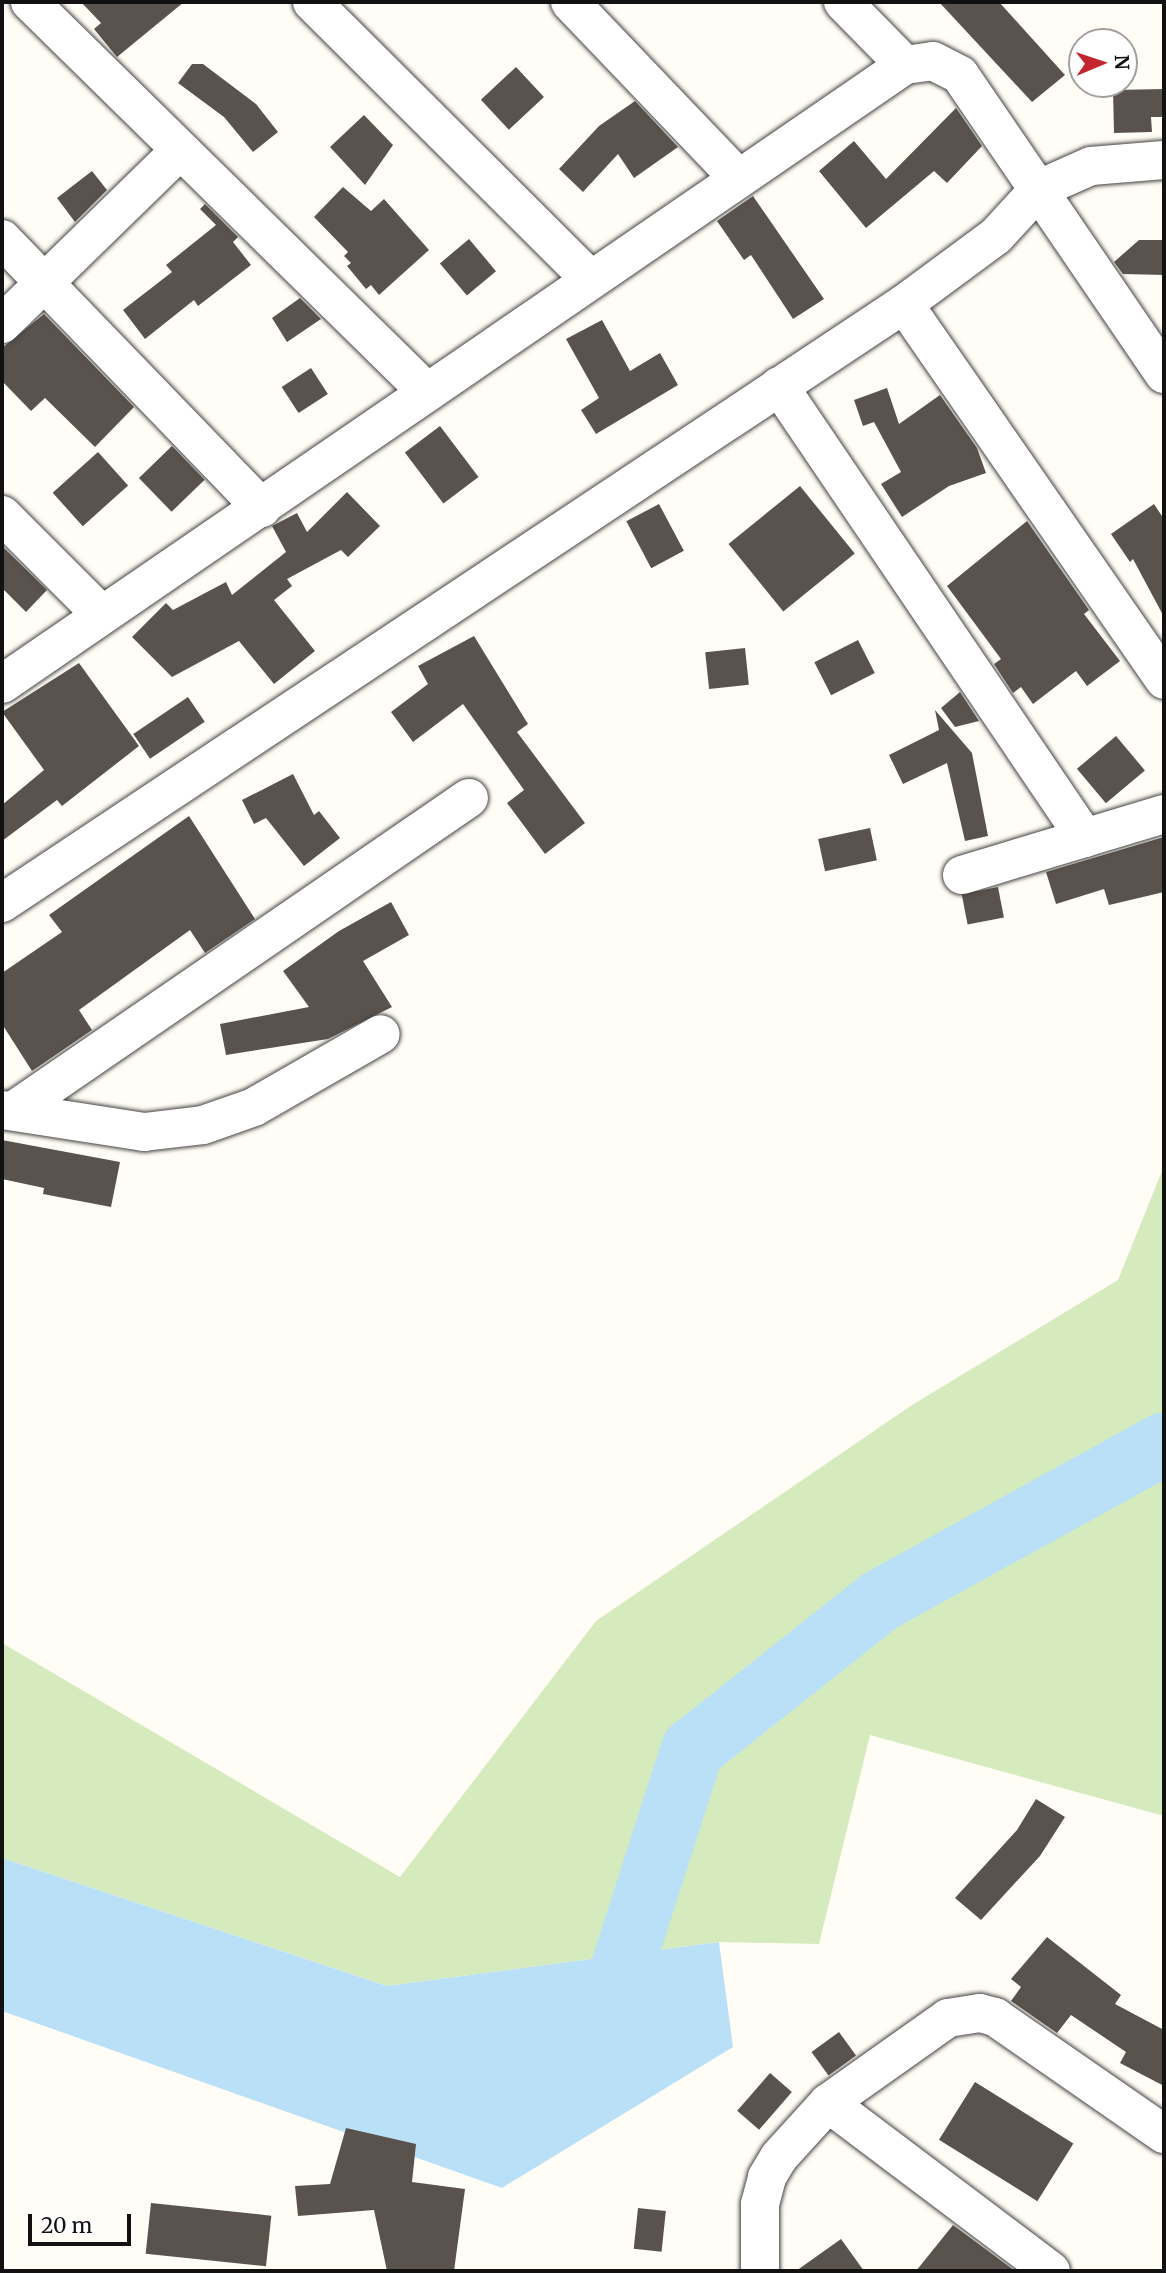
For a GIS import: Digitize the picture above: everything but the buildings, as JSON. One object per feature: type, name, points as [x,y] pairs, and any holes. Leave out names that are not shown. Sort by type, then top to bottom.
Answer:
[{"type":"street","points":[[30,2],[427,393]]},
{"type":"street","points":[[312,2],[589,278]]},
{"type":"street","points":[[570,2],[738,178]]},
{"type":"street","points":[[843,2],[905,65]]},
{"type":"street","points":[[2,684],[262,508],[589,278],[905,65],[933,61],[960,75],[1039,189],[1152,332],[1164,374]]},
{"type":"street","points":[[2,324],[180,150]]},
{"type":"street","points":[[2,903],[904,304],[996,236],[1039,189],[1091,166],[1164,160]]},
{"type":"street","points":[[2,239],[262,508]]},
{"type":"street","points":[[904,304],[1164,680]]},
{"type":"street","points":[[779,386],[1085,838]]},
{"type":"street","points":[[2,515],[102,615]]},
{"type":"street","points":[[8,1111],[469,798]]},
{"type":"street","points":[[962,875],[1164,814]]},
{"type":"street","points":[[8,1111],[144,1132],[203,1125],[254,1107],[381,1034]]},
{"type":"street","points":[[760,2271],[760,2204],[767,2177],[828,2104],[933,2026],[955,2016],[979,2013],[995,2017],[1164,2134]]},
{"type":"street","points":[[828,2104],[1051,2271]]},
{"type":"green space","points":[[1164,1166],[1164,1816],[870,1735],[819,1944],[719,1942],[387,1986],[2,1858],[2,1643],[400,1877],[596,1621],[912,1405],[1118,1280]]},
{"type":"water","points":[[2,1858],[387,1986],[719,1942],[733,2047],[502,2188],[2,2011]]},
{"type":"waterway","points":[[599,2038],[692,1749],[880,1600],[1164,1443]]}]
